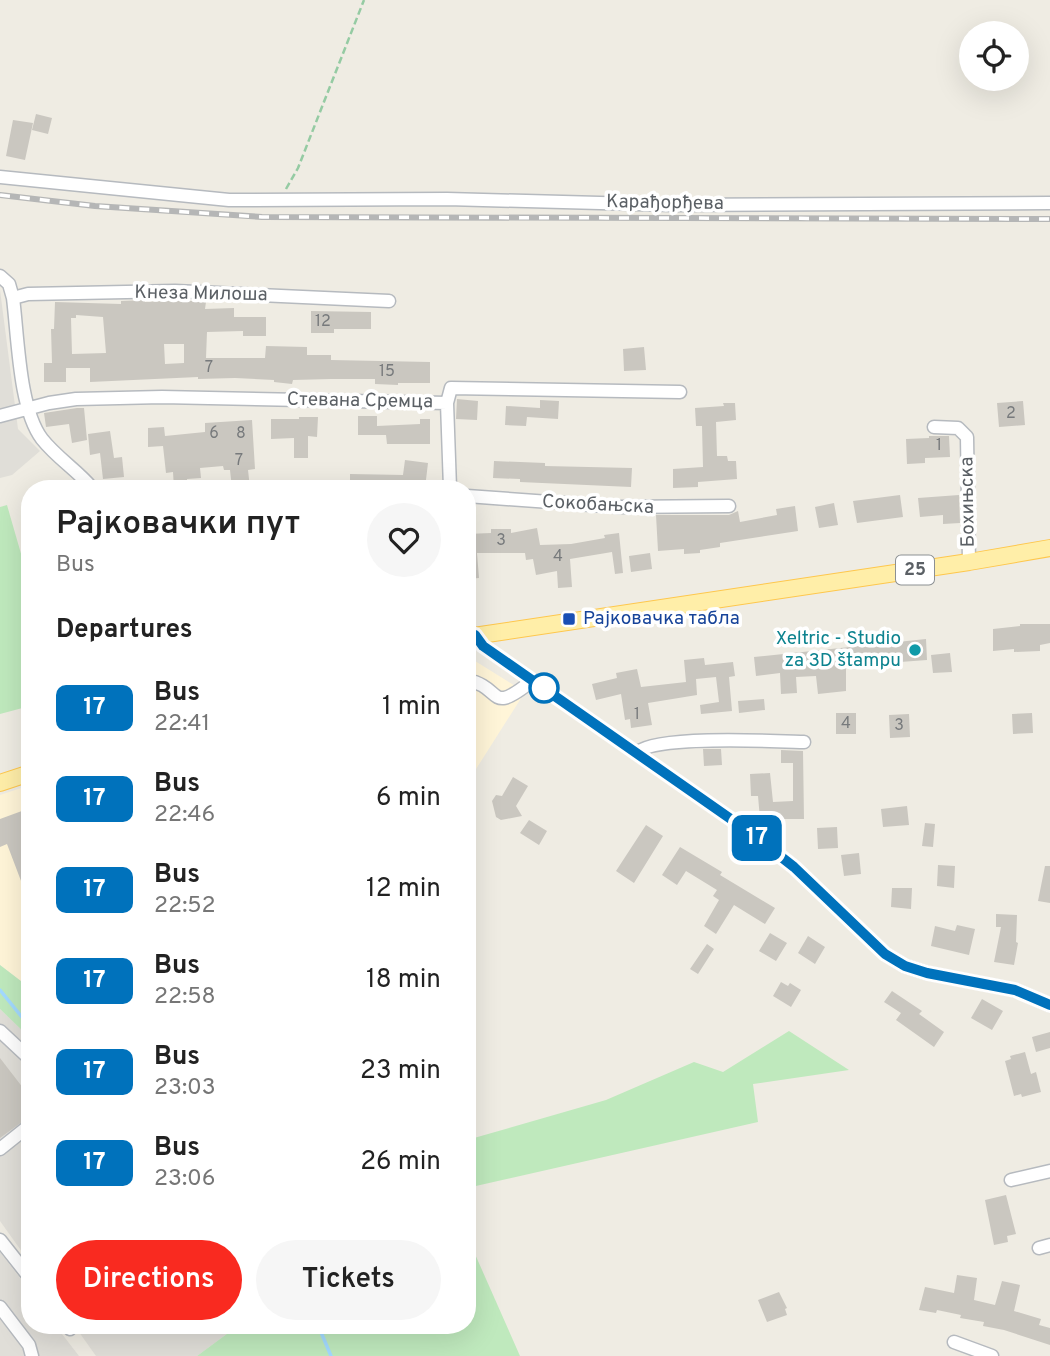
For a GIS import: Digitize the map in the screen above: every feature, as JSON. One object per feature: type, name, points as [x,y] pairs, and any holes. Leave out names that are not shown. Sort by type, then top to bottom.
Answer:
[{"type":"main road","name":"25","points":[[476,635],[1050,548]]},
{"type":"street","name":"Карађорђева","points":[[0,177],[83,183],[229,200],[447,199],[673,205],[1050,203]]},
{"type":"street","points":[[0,276],[9,284],[13,298],[24,393],[32,423],[40,437],[84,480]]},
{"type":"street","name":"Кнеза Милоша","points":[[13,298],[28,294],[174,291],[389,301]]},
{"type":"street","name":"Стевана Сремца","points":[[0,416],[76,399],[162,397],[447,403],[451,388],[680,393]]},
{"type":"street","points":[[447,403],[450,480]]},
{"type":"street","name":"Бохињска","points":[[934,427],[958,428],[967,437],[969,562]]},
{"type":"street","name":"Сокобањска","points":[[476,497],[620,507],[729,506]]},
{"type":"street","points":[[476,640],[748,831],[794,867],[885,954],[916,970],[1015,990],[1050,1005]]},
{"type":"street","points":[[476,683],[503,699],[514,695],[533,680]]},
{"type":"street","points":[[638,752],[651,745],[678,743],[804,742]]},
{"type":"street","points":[[0,1031],[21,1051]]},
{"type":"street","points":[[0,1149],[21,1132]]},
{"type":"street","points":[[1011,1180],[1050,1171]]},
{"type":"street","points":[[0,1240],[21,1267]]},
{"type":"street","points":[[0,1307],[29,1345],[32,1356]]},
{"type":"street","points":[[954,1342],[992,1356]]},
{"type":"path","points":[[281,201],[307,147],[364,0]]},
{"type":"shaded area","points":[[0,290],[18,429],[40,451],[12,475],[0,478]]},
{"type":"shaded area","points":[[476,662],[525,692],[476,769]]},
{"type":"shaded area","points":[[21,788],[21,981],[0,965],[0,795]]},
{"type":"shaded area","points":[[0,1009],[21,1029],[21,1250],[0,1221]]},
{"type":"shaded area","points":[[0,1252],[21,1279],[21,1334],[62,1334],[79,1356],[0,1356]]},
{"type":"shaded area","points":[[80,1334],[227,1334],[197,1356],[96,1356]]},
{"type":"green space","points":[[7,505],[21,554],[21,708],[0,714],[0,507]]},
{"type":"green space","points":[[0,965],[21,981],[21,1029],[0,1009]]},
{"type":"green space","points":[[789,1031],[849,1070],[753,1084],[758,1122],[476,1186],[476,1137],[606,1100],[694,1062],[723,1072]]},
{"type":"green space","points":[[476,1256],[520,1356],[197,1356],[227,1334],[476,1334]]},
{"type":"building","points":[[36,114],[52,118],[48,134],[32,130]]},
{"type":"building","points":[[13,120],[33,123],[25,160],[6,156]]},
{"type":"building","points":[[121,301],[206,302],[205,309],[234,308],[234,317],[266,317],[266,336],[243,336],[243,331],[207,332],[206,358],[265,358],[266,346],[307,347],[307,355],[331,355],[331,360],[430,362],[430,383],[398,385],[375,384],[375,379],[331,379],[293,380],[292,384],[274,380],[198,377],[90,382],[90,368],[66,368],[66,382],[44,382],[44,363],[52,363],[51,329],[54,329],[55,302],[121,304]],"holes":[[[76,315],[103,317],[106,353],[72,354],[71,318],[76,318]],[[164,344],[184,344],[184,363],[165,364]]]},
{"type":"building","points":[[311,311],[371,312],[371,329],[334,329],[334,333],[311,333]]},
{"type":"building","points":[[644,347],[646,370],[624,371],[623,349]]},
{"type":"building","points":[[457,399],[478,401],[477,420],[456,419]]},
{"type":"building","points":[[540,400],[559,401],[558,419],[527,417],[526,426],[505,425],[506,406],[540,408]]},
{"type":"building","points":[[1023,401],[1025,425],[999,427],[997,403]]},
{"type":"building","points":[[723,403],[735,403],[736,420],[716,422],[717,456],[727,456],[728,461],[736,461],[737,479],[698,482],[698,487],[673,488],[673,469],[703,467],[702,426],[696,426],[695,408],[724,406]]},
{"type":"building","points":[[84,408],[87,440],[72,443],[69,424],[46,427],[44,413]]},
{"type":"building","points":[[358,416],[377,416],[377,426],[420,424],[420,419],[430,419],[430,444],[387,444],[386,435],[358,435]]},
{"type":"building","points":[[318,417],[317,437],[308,436],[308,458],[294,458],[294,438],[271,439],[271,419]]},
{"type":"building","points":[[252,420],[255,469],[248,470],[249,480],[231,480],[230,470],[224,470],[223,466],[200,468],[201,478],[174,480],[173,472],[166,473],[163,446],[148,447],[148,428],[164,427],[165,436],[205,432],[205,423]]},
{"type":"building","points":[[110,431],[114,458],[122,457],[124,477],[103,479],[100,453],[90,455],[88,434]]},
{"type":"building","points":[[949,436],[950,457],[925,458],[925,463],[907,464],[906,439]]},
{"type":"building","points":[[405,460],[428,463],[426,480],[350,480],[350,474],[403,475]]},
{"type":"building","points":[[494,461],[545,463],[545,466],[632,468],[631,487],[520,482],[520,479],[493,478]]},
{"type":"building","points":[[900,495],[903,517],[857,523],[853,501]]},
{"type":"building","points":[[959,495],[960,523],[943,524],[943,515],[920,517],[918,498]]},
{"type":"building","points":[[834,503],[838,525],[819,528],[815,507]]},
{"type":"building","points":[[795,506],[798,531],[720,543],[720,547],[700,550],[700,553],[684,554],[684,549],[658,551],[656,515],[729,515],[738,511],[740,522],[777,515],[776,509]]},
{"type":"building","points":[[537,528],[540,545],[571,544],[619,533],[623,573],[615,574],[612,552],[570,559],[572,587],[558,588],[557,571],[536,575],[533,559],[526,560],[525,553],[477,553],[479,578],[476,578],[476,534],[491,533],[491,529],[511,529],[511,533]]},
{"type":"building","points":[[650,553],[652,569],[631,572],[629,556]]},
{"type":"building","points":[[1020,624],[1050,624],[1050,643],[1040,645],[1040,651],[993,651],[993,629]]},
{"type":"building","points":[[926,639],[927,660],[846,666],[846,691],[818,694],[816,676],[796,677],[797,693],[781,694],[780,673],[756,676],[754,657]]},
{"type":"building","points":[[950,653],[952,672],[933,673],[931,655]]},
{"type":"building","points":[[704,658],[705,665],[733,662],[735,676],[729,677],[732,711],[701,714],[700,705],[719,702],[716,677],[696,679],[697,695],[648,703],[652,725],[631,728],[630,719],[625,720],[621,694],[596,700],[592,684],[617,678],[616,673],[637,669],[641,687],[686,682],[684,660]]},
{"type":"building","points":[[764,699],[765,710],[739,713],[738,701]]},
{"type":"building","points":[[836,713],[856,713],[856,734],[836,734]]},
{"type":"building","points":[[1032,713],[1033,733],[1013,734],[1012,714]]},
{"type":"building","points":[[909,714],[910,737],[890,738],[889,715]]},
{"type":"building","points":[[703,749],[721,749],[722,765],[704,766]]},
{"type":"building","points":[[781,750],[803,751],[804,819],[760,819],[758,796],[751,796],[750,774],[770,773],[773,802],[793,801],[793,763],[781,763]]},
{"type":"building","points":[[513,777],[528,786],[516,806],[522,816],[501,820],[496,817],[492,801],[496,795],[502,796]]},
{"type":"building","points":[[907,806],[909,825],[883,827],[881,809]]},
{"type":"building","points":[[21,811],[21,881],[7,844],[0,847],[0,819]]},
{"type":"building","points":[[529,820],[547,831],[539,845],[520,833]]},
{"type":"building","points":[[925,823],[935,824],[933,847],[922,846]]},
{"type":"building","points":[[646,825],[663,836],[634,883],[616,871]]},
{"type":"building","points":[[837,827],[838,848],[818,849],[817,828]]},
{"type":"building","points":[[680,847],[775,908],[765,924],[734,905],[716,934],[704,926],[719,900],[713,896],[717,890],[686,871],[677,885],[662,875]]},
{"type":"building","points":[[859,853],[861,874],[844,876],[841,855]]},
{"type":"building","points":[[938,865],[955,866],[954,888],[937,886]]},
{"type":"building","points":[[1045,866],[1050,866],[1050,903],[1038,901]]},
{"type":"building","points":[[892,888],[912,888],[911,909],[891,907]]},
{"type":"building","points":[[996,914],[1017,915],[1018,943],[1014,965],[994,962],[1001,927],[996,927]]},
{"type":"building","points":[[957,925],[975,929],[969,955],[931,946],[935,926],[955,931]]},
{"type":"building","points":[[770,933],[787,943],[776,961],[759,951]]},
{"type":"building","points":[[808,936],[825,947],[815,964],[798,953]]},
{"type":"building","points":[[707,944],[714,949],[698,974],[690,969]]},
{"type":"building","points":[[781,982],[788,986],[790,983],[801,990],[791,1007],[773,996]]},
{"type":"building","points":[[892,991],[922,1011],[919,1014],[944,1032],[934,1047],[896,1020],[901,1013],[884,1002]]},
{"type":"building","points":[[982,999],[1003,1011],[992,1030],[971,1018]]},
{"type":"building","points":[[1050,1032],[1050,1048],[1036,1052],[1032,1037]]},
{"type":"building","points":[[1025,1052],[1031,1074],[1036,1072],[1041,1092],[1022,1097],[1021,1094],[1014,1096],[1005,1061],[1011,1059],[1010,1056]]},
{"type":"building","points":[[0,1058],[21,1085],[21,1123],[0,1138]]},
{"type":"building","points":[[1006,1195],[1016,1234],[1007,1236],[1008,1242],[994,1245],[985,1200]]},
{"type":"building","points":[[957,1275],[977,1278],[974,1300],[995,1305],[1002,1281],[1020,1285],[1014,1311],[1041,1319],[1039,1325],[1050,1328],[1050,1345],[983,1326],[984,1322],[960,1318],[961,1315],[937,1310],[936,1313],[919,1310],[925,1287],[954,1293]]},
{"type":"building","points":[[779,1292],[787,1308],[787,1315],[767,1322],[758,1300]]},
{"type":"waterway","points":[[0,990],[21,1016]]},
{"type":"waterway","points":[[322,1334],[331,1356]]},
{"type":"railway","points":[[0,195],[95,206],[262,217],[1050,219]]},
{"type":"bus line","name":"17","points":[[476,637],[483,646],[748,831],[794,867],[885,954],[905,966],[927,973],[1015,990],[1050,1005]]},
{"type":"place","name":"Рајковачка табла","points":[[569,619]]},
{"type":"place","name":"Xeltric - Studio za 3D štampu","points":[[915,650]]}]
